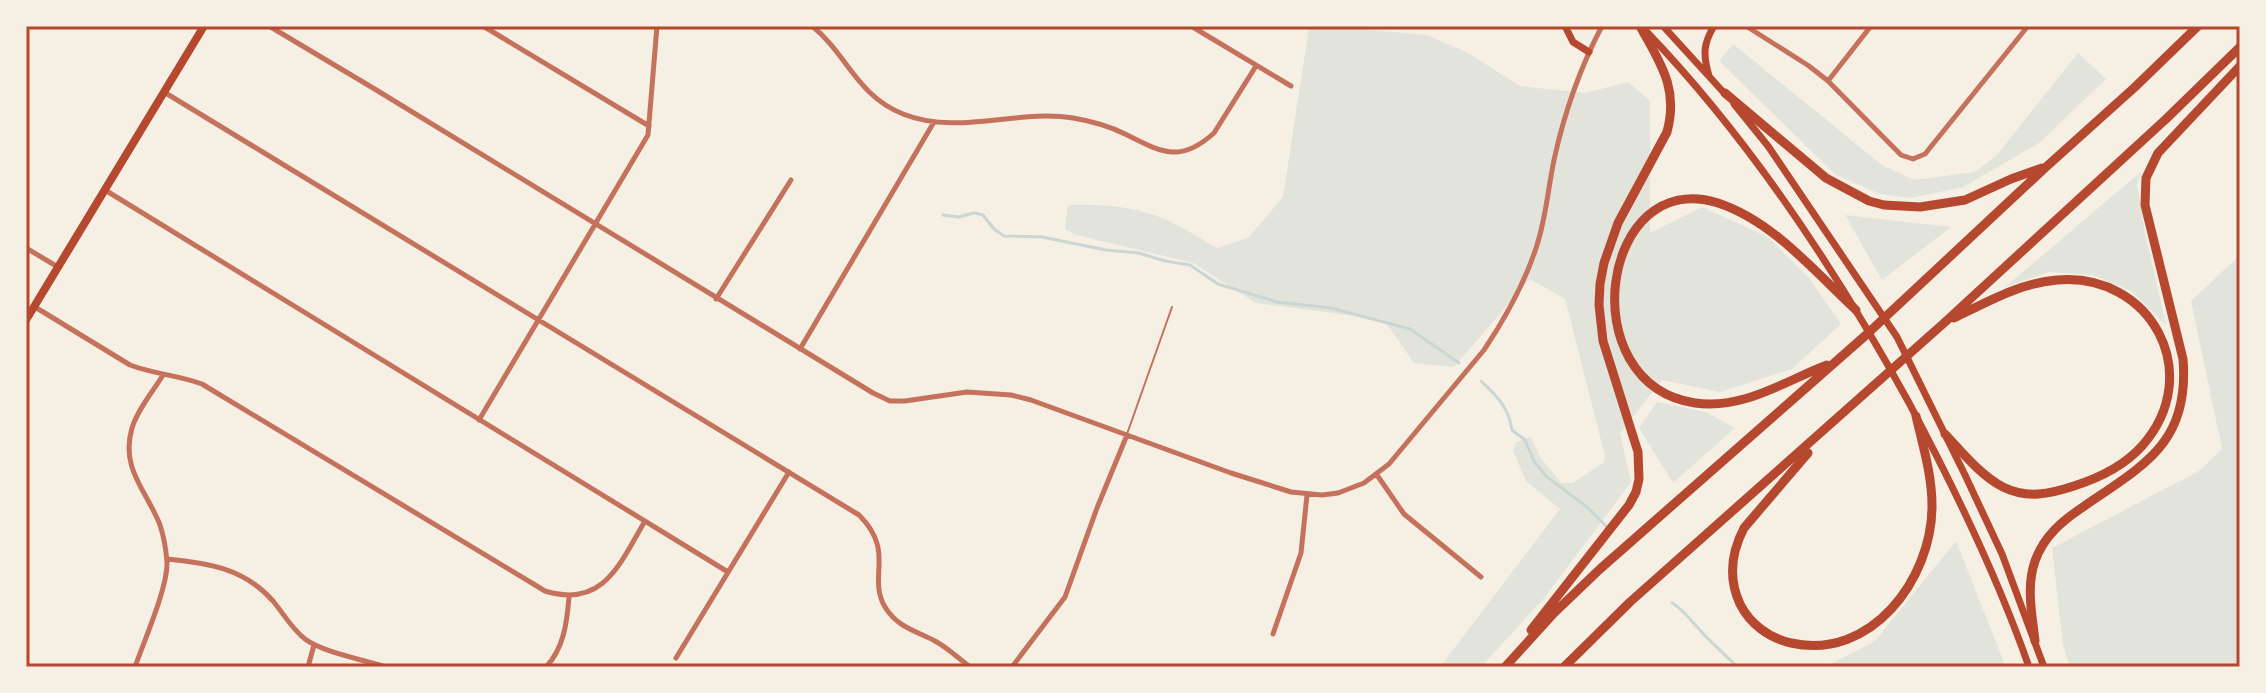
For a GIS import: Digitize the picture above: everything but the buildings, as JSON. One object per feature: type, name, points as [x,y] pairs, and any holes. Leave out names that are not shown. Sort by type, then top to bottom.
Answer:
[{"type":"highway","points":[[1504,667],[1629,505],[1639,479],[1638,452],[1603,341],[1599,305],[1604,263],[1610,243],[1671,119],[1671,90],[1667,76],[1641,26]]},
{"type":"highway","points":[[1504,667],[1554,613],[1606,564],[1909,295],[2198,26]]},
{"type":"highway","points":[[1564,667],[1630,602],[1944,323],[2240,47]]},
{"type":"highway","points":[[2035,641],[2030,592],[2033,569],[2042,546],[2063,520],[2144,465],[2167,439],[2180,410],[2185,377],[2183,359],[2145,205],[2146,178],[2158,153],[2240,66]]},
{"type":"highway","points":[[1725,93],[1826,178],[1869,201],[1884,205],[1920,207],[1965,200],[2046,167]]},
{"type":"highway","points":[[1837,360],[1754,396],[1732,402],[1693,402],[1663,391],[1639,373],[1623,349],[1615,291],[1622,252],[1634,230],[1654,211],[1678,201],[1718,203],[1757,222],[1775,235],[1856,310]]},
{"type":"highway","points":[[1944,323],[2022,287],[2056,280],[2088,281],[2121,293],[2148,315],[2164,343],[2170,373],[2170,388],[2162,416],[2142,446],[2114,469],[2057,492],[2031,495],[2004,487],[1973,463],[1945,434]]},
{"type":"highway","points":[[1828,428],[1744,528],[1733,555],[1733,583],[1742,608],[1750,619],[1771,637],[1799,645],[1831,644],[1862,633],[1890,611],[1913,580],[1927,544],[1932,506],[1928,469],[1916,416]]},
{"type":"main road","points":[[26,320],[204,26]]},
{"type":"main road","points":[[1565,26],[1573,42],[1589,52]]},
{"type":"main road","points":[[1641,26],[1711,103],[1763,170],[1856,310],[1916,416],[1984,551],[2029,667]]},
{"type":"main road","points":[[1663,26],[1725,93],[1768,146],[1897,337],[2002,554],[2044,667]]},
{"type":"main road","points":[[1710,78],[1703,52],[1714,26]]},
{"type":"street","points":[[269,26],[716,299],[890,401],[967,392],[1011,395],[1231,473],[1307,495],[1338,493],[1377,475],[1484,350],[1526,276],[1546,212],[1561,131],[1589,52],[1602,26]]},
{"type":"street","points":[[483,26],[649,126]]},
{"type":"street","points":[[479,420],[648,135],[657,26]]},
{"type":"street","points":[[812,26],[860,84],[903,114],[950,123],[1069,117],[1106,126],[1160,151],[1181,152],[1204,142],[1214,133],[1256,66]]},
{"type":"street","points":[[1191,26],[1291,86]]},
{"type":"street","points":[[1746,26],[1828,81],[1901,155],[1913,159],[1925,154],[2028,26]]},
{"type":"street","points":[[1828,81],[1871,26]]},
{"type":"street","points":[[164,92],[859,515],[868,524],[879,545],[880,590],[887,611],[904,627],[948,649],[970,667]]},
{"type":"street","points":[[800,349],[934,122]]},
{"type":"street","points":[[716,299],[791,180]]},
{"type":"street","points":[[104,190],[728,572]]},
{"type":"street","points":[[26,248],[58,267]]},
{"type":"street","points":[[34,307],[130,365],[202,384],[538,588],[569,597],[590,591],[609,578],[645,521]]},
{"type":"street","points":[[135,667],[164,583],[167,559],[160,524],[133,472],[129,444],[138,414],[163,375]]},
{"type":"street","points":[[1012,667],[1065,597],[1127,435]]},
{"type":"street","points":[[676,658],[789,472]]},
{"type":"street","points":[[1377,475],[1404,514],[1481,577]]},
{"type":"street","points":[[1273,634],[1301,553],[1307,495]]},
{"type":"street","points":[[167,559],[205,562],[237,574],[255,584],[303,637],[315,645],[386,667]]},
{"type":"street","points":[[546,667],[558,650],[563,635],[569,597]]},
{"type":"street","points":[[308,667],[315,645]]},
{"type":"lane","points":[[1127,435],[1172,307]]},
{"type":"shaded area","points":[[1307,26],[1427,35],[1466,52],[1520,86],[1585,93],[1628,82],[1650,101],[1650,233],[1702,207],[1768,237],[1809,278],[1841,324],[1792,369],[1720,392],[1662,380],[1620,433],[1631,482],[1545,597],[1481,667],[1440,667],[1560,509],[1526,481],[1513,451],[1516,442],[1531,437],[1540,457],[1561,483],[1573,483],[1604,462],[1565,299],[1530,279],[1454,367],[1414,363],[1384,320],[1256,303],[1193,263],[1077,235],[1065,229],[1068,205],[1092,205],[1131,209],[1156,216],[1217,248],[1248,238],[1283,197]]},
{"type":"shaded area","points":[[1733,44],[1882,165],[1914,180],[1975,172],[1996,156],[2078,53],[2106,79],[2039,143],[1963,187],[1911,198],[1880,194],[1836,175],[1719,61]]},
{"type":"shaded area","points":[[2142,171],[2137,184],[2166,325],[2131,291],[2093,275],[2049,272],[2005,287]]},
{"type":"shaded area","points":[[1845,215],[1951,227],[1882,280]]},
{"type":"shaded area","points":[[2240,255],[2240,667],[2070,667],[2063,645],[2052,548],[2199,471],[2222,449],[2191,301]]},
{"type":"shaded area","points":[[1657,402],[1706,412],[1735,428],[1673,483],[1639,428]]},
{"type":"shaded area","points":[[1956,541],[2006,667],[1825,667],[1875,641]]},
{"type":"waterway","points":[[943,215],[983,215],[1004,236],[1042,237],[1190,265],[1218,284],[1277,302],[1331,308],[1410,329],[1459,363]]},
{"type":"waterway","points":[[1481,381],[1501,403],[1512,430],[1525,440],[1535,463],[1546,476],[1606,526]]},
{"type":"waterway","points":[[1672,603],[1737,667]]}]
